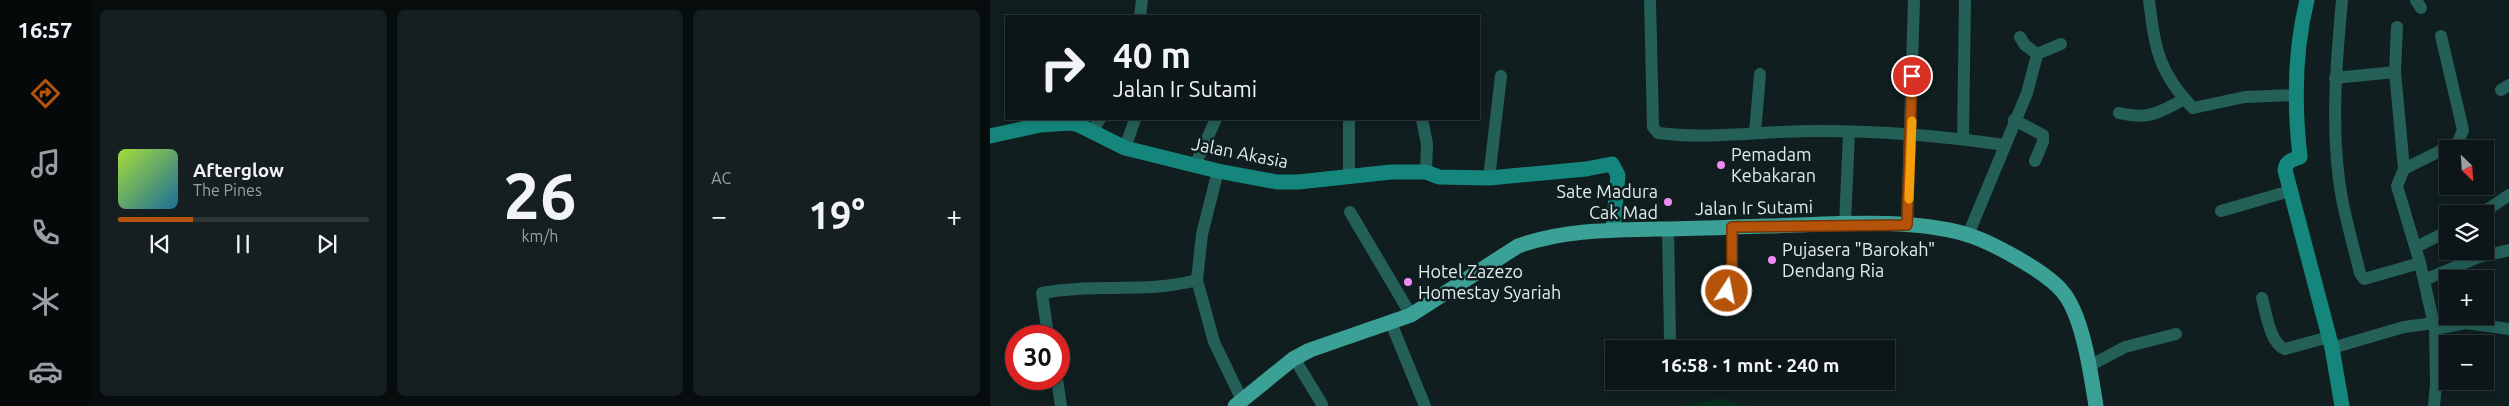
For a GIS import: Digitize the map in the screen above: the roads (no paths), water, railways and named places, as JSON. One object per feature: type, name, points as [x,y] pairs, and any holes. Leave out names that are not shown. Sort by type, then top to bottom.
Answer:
[{"type":"main road","name":"Jalan Ir Sutami","points":[[1239,403],[1294,358],[1316,348],[1411,315],[1518,246],[1555,234],[1613,230],[1907,225],[1968,235],[2018,259],[2052,281],[2062,291],[2076,316],[2089,366],[2096,406]]},
{"type":"street","points":[[1140,15],[1142,0]]},
{"type":"street","points":[[1650,0],[1655,131],[1684,136],[1755,133],[1912,133],[2004,145]]},
{"type":"street","points":[[1907,225],[1912,133],[1914,0]]},
{"type":"street","points":[[1963,139],[1965,0]]},
{"type":"street","points":[[2149,0],[2157,54],[2184,99],[2192,108],[2245,97],[2295,95]]},
{"type":"street","points":[[2307,0],[2296,56],[2295,95],[2300,157],[2286,164],[2285,170],[2331,343],[2342,406]]},
{"type":"street","points":[[2342,0],[2335,78],[2338,160],[2342,198],[2360,273],[2364,279],[2420,263]]},
{"type":"street","points":[[2397,27],[2395,72],[2404,169],[2397,186],[2416,247],[2435,326],[2436,383],[2434,406]]},
{"type":"street","points":[[2404,169],[2458,142],[2462,138],[2463,130],[2441,36]]},
{"type":"street","points":[[2020,37],[2025,45],[2038,54]]},
{"type":"street","points":[[2038,54],[2061,44]]},
{"type":"street","points":[[1968,235],[2014,120],[2027,94],[2038,54]]},
{"type":"street","points":[[2335,78],[2395,72]]},
{"type":"street","points":[[1755,133],[1760,74]]},
{"type":"street","points":[[1489,178],[1501,76]]},
{"type":"street","points":[[2119,113],[2143,117],[2163,110],[2184,99]]},
{"type":"street","points":[[1125,148],[1135,120]]},
{"type":"street","points":[[1195,165],[1216,120]]},
{"type":"street","points":[[1349,120],[1349,176]]},
{"type":"street","points":[[1422,120],[1427,144],[1426,172]]},
{"type":"street","points":[[2014,120],[2043,135],[2044,139],[2035,161]]},
{"type":"street","name":"Jalan Akasia","points":[[990,136],[1059,123],[1096,125],[1125,148],[1218,171],[1277,182],[1298,182],[1391,172],[1426,172],[1439,176],[1489,178],[1586,169],[1612,164],[1618,176],[1613,230]]},
{"type":"street","points":[[1845,225],[1849,132]]},
{"type":"street","points":[[1218,171],[1202,234],[1197,280],[1214,342],[1239,403]]},
{"type":"street","points":[[2221,211],[2290,191]]},
{"type":"street","points":[[2494,206],[2509,195]]},
{"type":"street","points":[[1350,212],[1411,315]]},
{"type":"street","points":[[1727,291],[1732,270],[1732,227]]},
{"type":"street","points":[[1668,229],[1670,339]]},
{"type":"street","points":[[2416,247],[2439,236]]},
{"type":"street","points":[[2424,280],[2479,257],[2509,250]]},
{"type":"street","points":[[1046,325],[1042,293],[1081,289],[1156,288],[1197,280]]},
{"type":"street","points":[[2262,298],[2275,340],[2280,347],[2285,349],[2331,343],[2404,327],[2466,323],[2509,329]]},
{"type":"street","points":[[1391,323],[1425,406]]},
{"type":"street","points":[[2089,366],[2126,347],[2176,334]]},
{"type":"street","points":[[1294,358],[1322,404]]},
{"type":"street","points":[[1059,390],[1061,406]]},
{"type":"place","name":"Pemadam Kebakaran","points":[[1721,165]]},
{"type":"place","name":"Sate Madura Cak Mad","points":[[1668,202]]},
{"type":"place","name":"Pujasera \"Barokah\" Dendang Ria","points":[[1772,260]]},
{"type":"place","name":"Hotel Zazezo Homestay Syariah","points":[[1408,282]]}]
